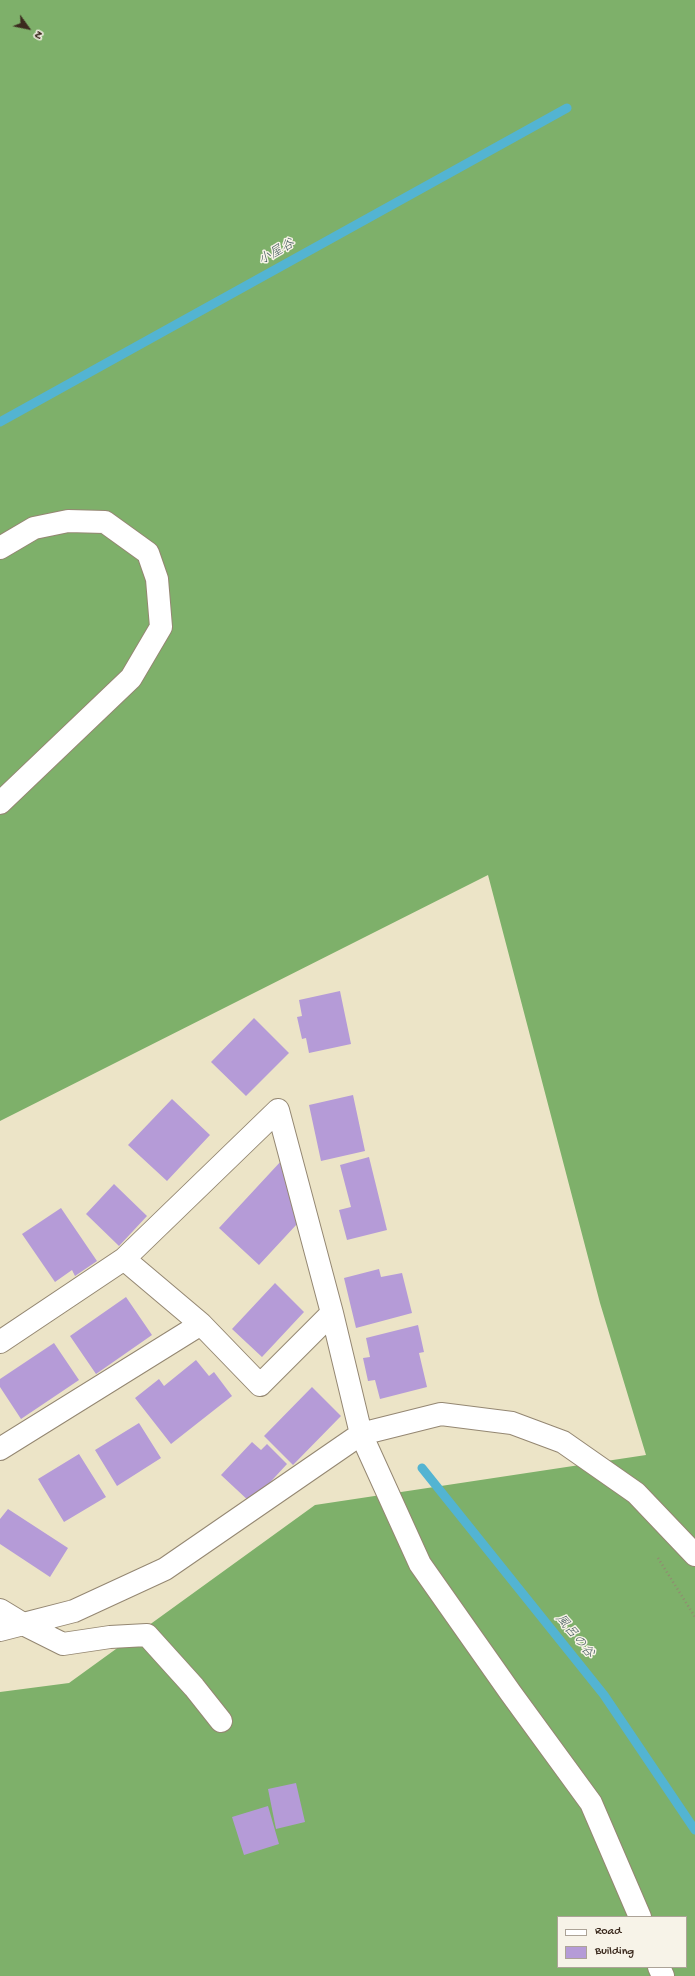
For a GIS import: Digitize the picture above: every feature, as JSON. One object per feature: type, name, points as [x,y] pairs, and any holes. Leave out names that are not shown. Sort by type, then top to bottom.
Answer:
[{"type":"street","points":[[0,548],[34,528],[68,522],[105,522],[148,553],[158,580],[161,626],[131,678],[0,803]]},
{"type":"street","points":[[0,1342],[124,1259],[278,1110],[332,1313],[361,1434],[420,1564],[591,1803],[640,1916]]},
{"type":"street","points":[[124,1259],[201,1324],[260,1385],[332,1313]]},
{"type":"street","points":[[0,1449],[201,1324]]},
{"type":"street","points":[[0,1630],[74,1611],[165,1570],[361,1434],[441,1414],[512,1423],[563,1442],[636,1494],[695,1554]]},
{"type":"street","points":[[0,1610],[23,1624],[63,1644],[110,1637],[147,1635],[194,1687],[221,1721]]},
{"type":"green space","points":[[0,0],[695,0],[695,1976],[0,1976],[0,1692],[69,1683],[315,1505],[646,1455],[600,1303],[488,875],[0,1121]]},
{"type":"building","points":[[340,991],[351,1044],[309,1053],[306,1038],[302,1039],[297,1017],[302,1016],[299,1000]]},
{"type":"building","points":[[254,1018],[289,1053],[246,1096],[211,1062]]},
{"type":"building","points":[[353,1095],[365,1151],[321,1161],[309,1105]]},
{"type":"building","points":[[172,1099],[210,1135],[167,1181],[128,1145]]},
{"type":"building","points":[[369,1157],[387,1230],[347,1240],[339,1210],[351,1207],[340,1165]]},
{"type":"building","points":[[282,1160],[297,1224],[259,1265],[219,1228]]},
{"type":"building","points":[[114,1184],[147,1216],[119,1246],[86,1214]]},
{"type":"building","points":[[61,1208],[97,1261],[75,1276],[72,1270],[55,1282],[22,1234]]},
{"type":"building","points":[[379,1269],[381,1277],[402,1273],[412,1313],[356,1328],[344,1278]]},
{"type":"building","points":[[275,1283],[304,1312],[262,1357],[232,1329]]},
{"type":"building","points":[[126,1297],[152,1335],[96,1374],[70,1336]]},
{"type":"building","points":[[418,1325],[424,1352],[419,1353],[427,1387],[380,1399],[375,1380],[368,1381],[363,1358],[370,1357],[366,1338]]},
{"type":"building","points":[[54,1343],[79,1380],[21,1419],[0,1387],[0,1379]]},
{"type":"building","points":[[196,1360],[209,1376],[214,1372],[232,1396],[171,1444],[135,1398],[159,1379],[164,1386]]},
{"type":"building","points":[[312,1387],[341,1416],[293,1465],[264,1436]]},
{"type":"building","points":[[139,1423],[161,1458],[117,1486],[95,1450]]},
{"type":"building","points":[[252,1442],[261,1450],[267,1444],[287,1464],[251,1503],[221,1475]]},
{"type":"building","points":[[79,1454],[106,1497],[64,1522],[38,1479]]},
{"type":"building","points":[[8,1509],[68,1548],[50,1577],[0,1544],[0,1519]]},
{"type":"building","points":[[296,1783],[305,1822],[276,1829],[268,1789]]},
{"type":"building","points":[[268,1806],[279,1844],[244,1855],[232,1817]]},
{"type":"waterway","name":"小屋谷","points":[[0,422],[567,108]]},
{"type":"waterway","name":"風呂の谷","points":[[422,1468],[604,1695],[695,1830]]}]
